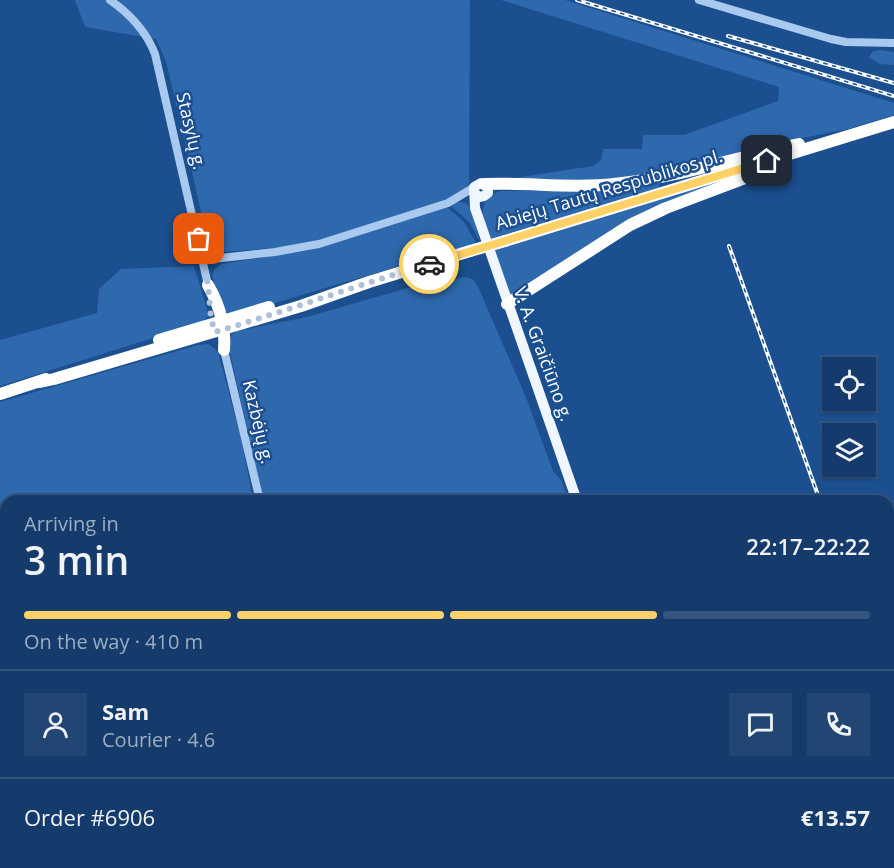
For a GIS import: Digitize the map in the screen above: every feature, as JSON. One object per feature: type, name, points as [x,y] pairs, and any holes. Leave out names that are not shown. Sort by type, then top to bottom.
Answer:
[{"type":"highway","name":"Abiejų Tautų Respublikos pl.","points":[[0,394],[346,286],[369,282],[894,122]]},
{"type":"highway","points":[[478,193],[627,183],[663,177],[790,146],[847,137]]},
{"type":"highway","points":[[507,304],[610,237],[648,216],[794,159],[832,141]]},
{"type":"highway","points":[[208,285],[224,350]]},
{"type":"main road","name":"V. A. Graičiūno g.","points":[[478,193],[478,218],[576,495]]},
{"type":"street","name":"Stasylų g.","points":[[110,0],[133,19],[147,37],[155,54],[208,285]]},
{"type":"street","points":[[699,0],[831,39],[846,42],[894,43]]},
{"type":"street","points":[[203,260],[275,252],[319,244],[416,215],[478,193]]},
{"type":"street","name":"Kazbėjų g.","points":[[224,350],[257,495]]},
{"type":"shaded area","points":[[75,0],[119,2],[119,0],[470,0],[469,183],[467,187],[448,199],[319,240],[295,246],[213,253],[210,250],[166,61],[156,39],[85,27]]},
{"type":"shaded area","points":[[501,0],[565,0],[894,103],[894,115],[848,129],[787,141],[672,171],[577,183],[514,178],[593,166],[601,160],[603,149],[642,149],[643,135],[684,135],[778,101],[779,87]]},
{"type":"shaded area","points":[[873,51],[894,52],[894,65],[880,64],[869,57]]},
{"type":"shaded area","points":[[729,178],[679,199],[511,295],[509,292],[494,250]]},
{"type":"shaded area","points":[[658,182],[660,188],[489,239],[483,218],[484,205],[487,200],[500,191],[580,190]]},
{"type":"shaded area","points":[[459,202],[466,203],[472,210],[480,242],[470,223],[452,207]]},
{"type":"shaded area","points":[[447,207],[464,222],[476,243],[235,315],[225,312],[221,305],[212,275],[221,264],[311,250]]},
{"type":"shaded area","points":[[194,266],[208,316],[201,323],[0,386],[0,340],[97,313],[99,289],[121,269]]},
{"type":"shaded area","points":[[466,277],[474,280],[527,400],[553,471],[561,480],[567,495],[262,495],[229,348],[231,336],[237,331],[307,317],[418,285]]},
{"type":"shaded area","points":[[209,344],[218,352],[242,442],[252,495],[0,495],[0,402],[198,345]]},
{"type":"railway","points":[[577,0],[894,96]]},
{"type":"railway","points":[[728,36],[894,83]]},
{"type":"railway","points":[[729,246],[818,495]]},
{"type":"way so far","points":[[199,239],[215,332],[429,264]]},
{"type":"route","points":[[429,264],[767,161]]}]
